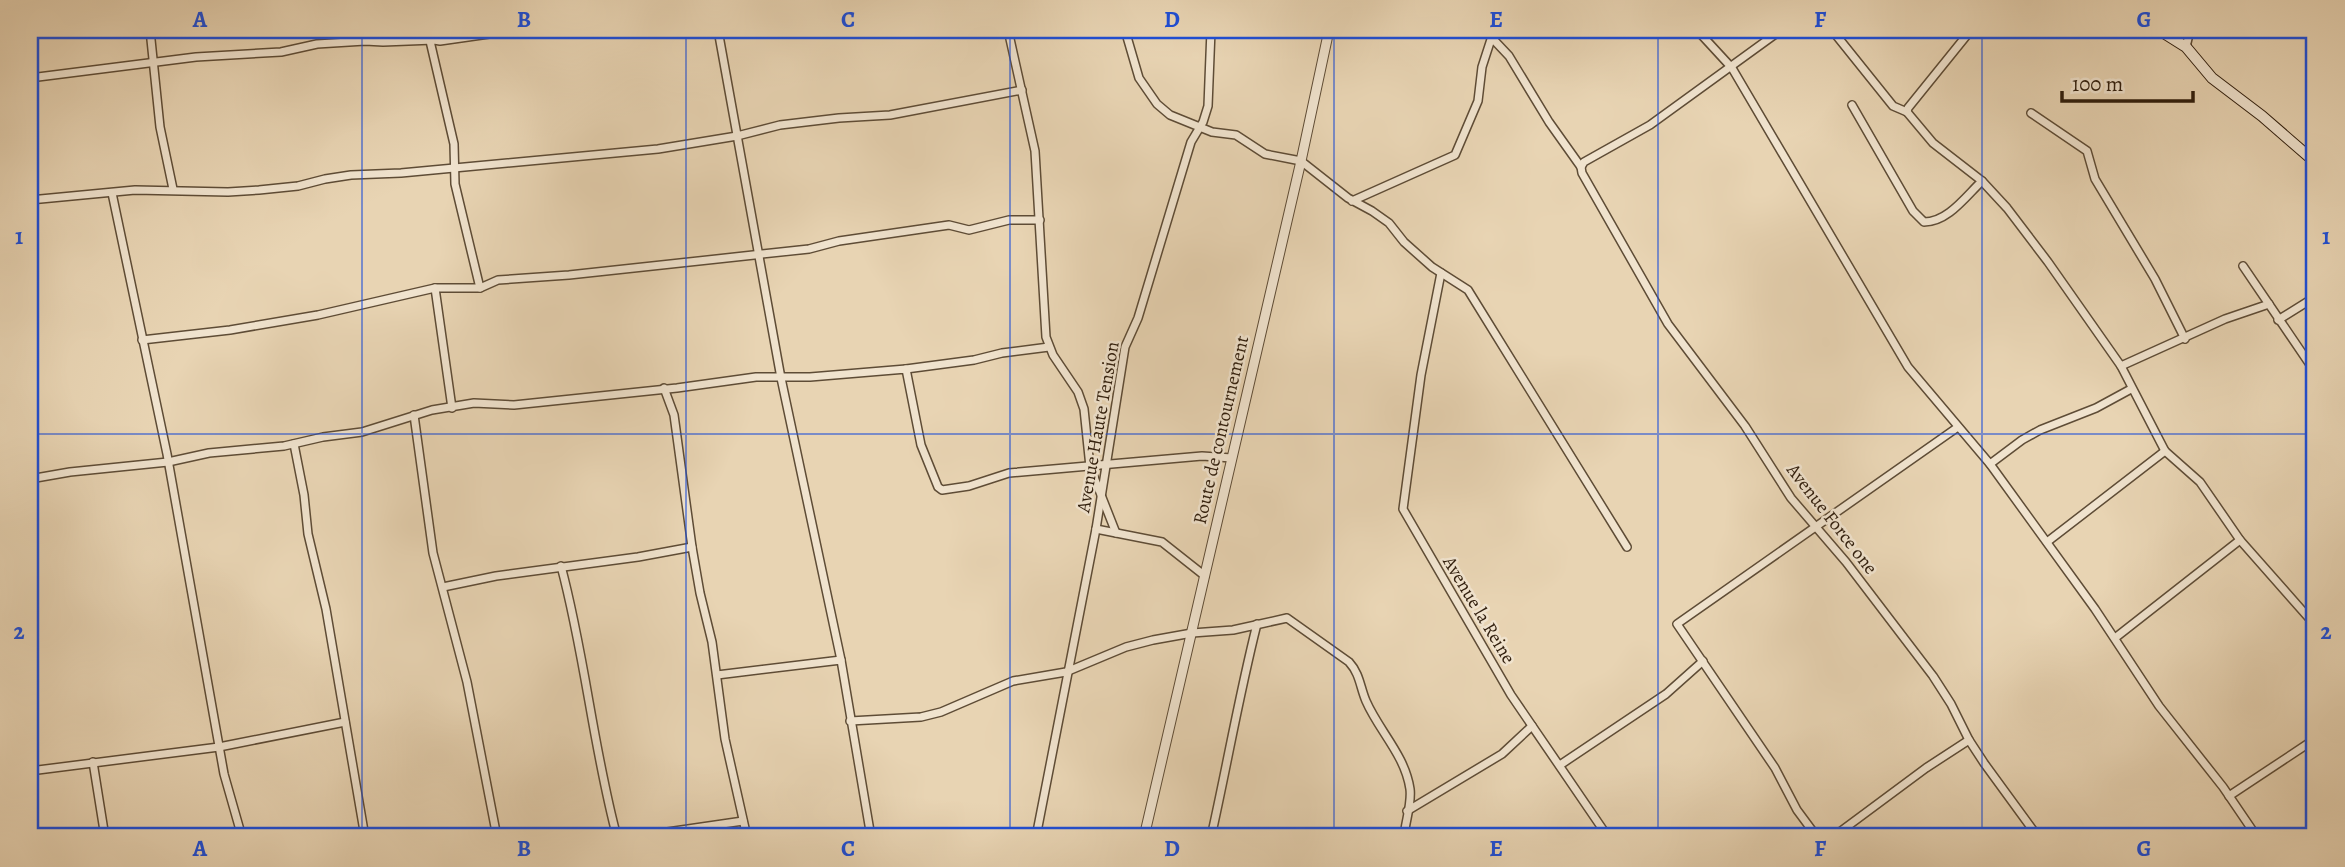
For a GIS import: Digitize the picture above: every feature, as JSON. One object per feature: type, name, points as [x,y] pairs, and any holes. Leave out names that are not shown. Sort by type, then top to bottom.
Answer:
[{"type":"main road","points":[[2159,30],[2186,47],[2212,78],[2262,116],[2315,162]]},
{"type":"street","points":[[150,30],[160,127],[173,189]]},
{"type":"street","points":[[434,30],[432,41],[454,144],[455,184],[480,288]]},
{"type":"street","points":[[30,78],[224,54],[281,52],[317,44],[432,41],[545,30]]},
{"type":"street","points":[[718,30],[781,378],[841,660],[871,837]]},
{"type":"street","points":[[1008,30],[1035,151],[1043,324],[1049,347],[1078,392],[1084,409],[1090,467],[1116,533]]},
{"type":"street","points":[[1125,30],[1139,78],[1157,104],[1170,115],[1200,127],[1236,135],[1265,154],[1301,161],[1352,201],[1388,223],[1412,250],[1468,290],[1627,547]]},
{"type":"street","name":"Avenue Haute Tension","points":[[1036,837],[1066,672],[1096,529],[1127,341],[1138,318],[1191,142],[1208,106],[1211,30]]},
{"type":"street","name":"Route de contournement","points":[[1144,837],[1329,30]]},
{"type":"street","points":[[1697,30],[1732,68],[1908,367],[1990,464],[2048,542],[2159,706],[2229,796],[2257,837]]},
{"type":"street","points":[[1581,167],[1584,162],[1650,125],[1781,30]]},
{"type":"street","points":[[1832,30],[1894,106],[1907,112],[1933,143],[1982,181],[2029,235],[2121,366],[2165,451],[2200,482],[2240,540],[2315,625]]},
{"type":"street","points":[[1907,112],[1971,30]]},
{"type":"street","points":[[2186,47],[2190,30]]},
{"type":"street","points":[[1352,201],[1455,155],[1478,101],[1482,67],[1493,34]]},
{"type":"street","name":"Avenue Force one","points":[[1493,34],[1581,167],[1605,216],[1668,324],[1745,426],[1791,498],[1846,562],[1933,676],[1969,740],[2038,837]]},
{"type":"street","points":[[30,200],[135,190],[259,190],[298,186],[351,175],[658,149],[737,136],[769,127],[890,115],[1023,90]]},
{"type":"street","points":[[1852,105],[1913,211],[1924,222],[1943,218],[1982,181]]},
{"type":"street","points":[[2031,113],[2087,150],[2095,179],[2155,279],[2185,339]]},
{"type":"street","points":[[112,193],[198,614],[219,747],[242,837]]},
{"type":"street","points":[[142,340],[230,330],[306,317],[435,288],[480,288],[498,280],[809,249],[839,241],[949,225],[968,230],[1009,220],[1040,220]]},
{"type":"street","points":[[2243,266],[2315,372]]},
{"type":"street","name":"Avenue la Reine","points":[[1441,273],[1421,375],[1403,505],[1405,514],[1467,623],[1532,726],[1608,837]]},
{"type":"street","points":[[435,288],[452,408]]},
{"type":"street","points":[[2278,320],[2315,297]]},
{"type":"street","points":[[2121,366],[2225,319],[2269,304]]},
{"type":"street","points":[[30,479],[168,462],[209,453],[268,449],[362,432],[432,410],[484,402],[514,405],[756,377],[781,378],[906,369],[1049,347]]},
{"type":"street","points":[[906,369],[921,445],[929,469],[940,489],[969,486],[1009,473],[1202,456],[1232,458]]},
{"type":"street","points":[[664,388],[674,415],[692,547],[712,642],[725,738],[747,837]]},
{"type":"street","points":[[1990,464],[2040,430],[2088,411],[2131,389]]},
{"type":"street","points":[[414,415],[433,553],[467,682],[497,837]]},
{"type":"street","points":[[1817,837],[1797,810],[1775,768],[1677,624],[1958,427]]},
{"type":"street","points":[[294,444],[309,534],[326,609],[365,837]]},
{"type":"street","points":[[2048,542],[2165,451]]},
{"type":"street","points":[[1096,529],[1163,542],[1205,576]]},
{"type":"street","points":[[2115,638],[2240,540]]},
{"type":"street","points":[[443,587],[692,547]]},
{"type":"street","points":[[562,566],[573,608],[590,714],[617,837]]},
{"type":"street","points":[[850,721],[921,717],[941,712],[1013,681],[1066,672],[1126,647],[1287,618],[1358,671],[1362,691],[1370,709],[1396,749],[1410,785],[1411,798],[1404,837]]},
{"type":"street","points":[[1211,837],[1256,624]]},
{"type":"street","points":[[717,675],[841,660]]},
{"type":"street","points":[[1560,765],[1666,694],[1703,661]]},
{"type":"street","points":[[30,771],[219,747],[345,722]]},
{"type":"street","points":[[1407,811],[1502,754],[1532,726]]},
{"type":"street","points":[[2229,796],[2315,739]]},
{"type":"street","points":[[1833,837],[1926,768],[1969,740]]},
{"type":"street","points":[[93,762],[105,837]]},
{"type":"street","points":[[633,837],[743,821]]}]
